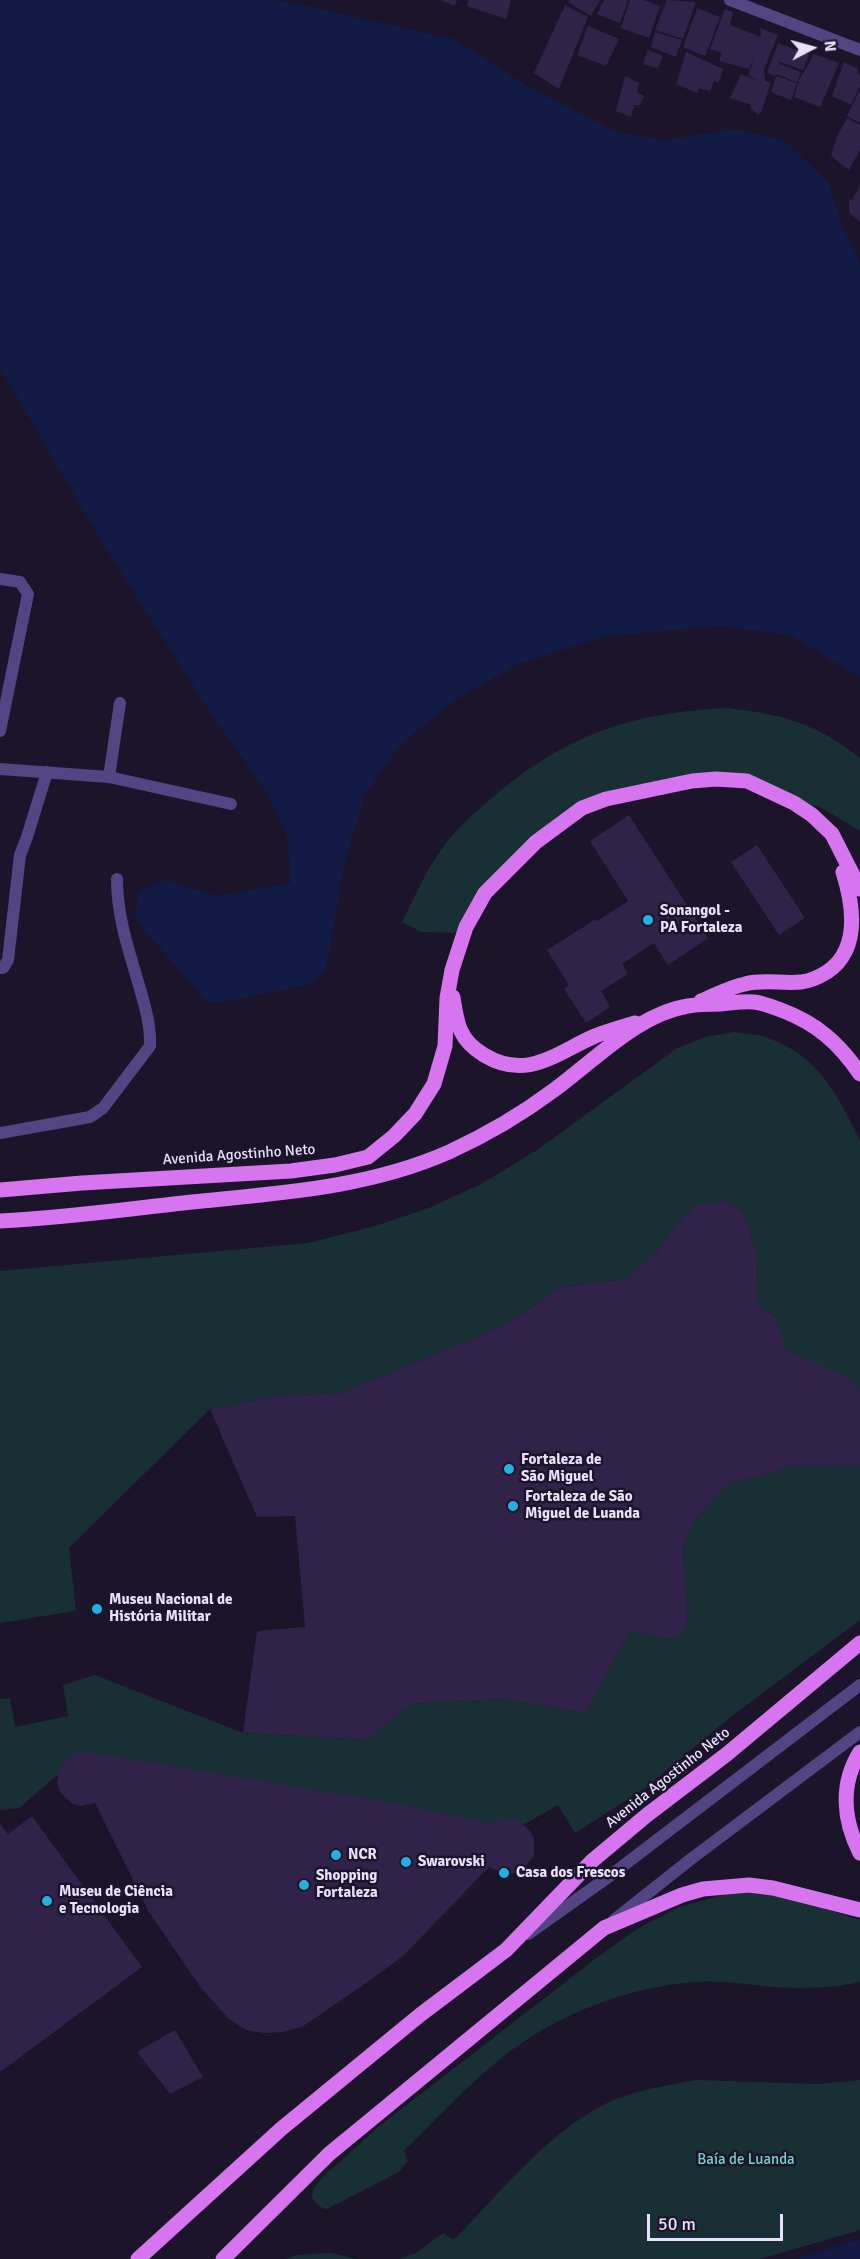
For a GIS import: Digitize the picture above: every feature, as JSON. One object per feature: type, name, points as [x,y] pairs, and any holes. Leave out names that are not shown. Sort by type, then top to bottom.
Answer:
[{"type":"main road","name":"Avenida Agostinho Neto","points":[[0,1190],[291,1171],[335,1165],[368,1156],[394,1136],[415,1114],[434,1084],[445,1046],[447,998],[452,970],[466,927],[485,893],[536,842],[582,808],[606,799],[692,781],[716,779],[747,781],[794,802],[832,834],[860,889]]},
{"type":"main road","points":[[832,834],[854,857],[860,870]]},
{"type":"main road","points":[[690,1005],[743,984],[764,981],[800,982],[817,978],[836,967],[850,948],[853,913],[850,893],[832,834]]},
{"type":"main road","points":[[452,970],[455,1008],[463,1038],[474,1049],[499,1064],[520,1066],[548,1059],[596,1035],[670,1009],[690,1005],[754,1002],[810,1022],[843,1051],[860,1074]]},
{"type":"main road","points":[[0,1221],[48,1219],[282,1194],[356,1182],[393,1172],[448,1152],[510,1120],[556,1089],[646,1019]]},
{"type":"main road","name":"Avenida Agostinho Neto","points":[[138,2257],[281,2129],[420,2015],[506,1950],[592,1862],[668,1798],[728,1755],[860,1643]]},
{"type":"main road","points":[[860,1752],[847,1783],[846,1803],[848,1824],[860,1853]]},
{"type":"main road","points":[[224,2259],[329,2154],[604,1928],[682,1895],[703,1889],[749,1885],[773,1888],[860,1910]]},
{"type":"street","points":[[730,0],[860,50]]},
{"type":"street","points":[[0,579],[20,582],[28,594],[0,731]]},
{"type":"street","points":[[109,777],[120,703]]},
{"type":"street","points":[[0,769],[109,777],[231,804]]},
{"type":"street","points":[[0,968],[3,968],[8,960],[20,855],[47,772]]},
{"type":"street","points":[[0,1133],[90,1117],[103,1108],[150,1046],[151,1033],[147,1011],[119,911],[117,879]]},
{"type":"street","points":[[506,1950],[611,1875],[860,1685]]},
{"type":"street","points":[[604,1928],[691,1859],[860,1732]]},
{"type":"green space","points":[[727,708],[765,713],[798,722],[828,736],[860,758],[860,831],[818,806],[794,803],[732,779],[582,808],[485,893],[464,933],[421,932],[402,922],[430,867],[452,836],[492,798],[546,758],[601,731],[630,722],[660,715]]},
{"type":"green space","points":[[734,1032],[767,1037],[802,1056],[826,1080],[860,1141],[860,1391],[849,1378],[804,1367],[780,1346],[777,1318],[758,1306],[757,1254],[743,1212],[727,1201],[696,1204],[675,1226],[659,1250],[626,1279],[559,1287],[525,1312],[489,1332],[341,1393],[276,1396],[210,1409],[69,1548],[76,1611],[0,1623],[0,1271],[308,1243],[375,1226],[429,1208],[481,1184],[537,1150],[676,1049],[704,1037]]},
{"type":"green space","points":[[860,1465],[860,1620],[728,1719],[644,1789],[575,1833],[558,1805],[507,1834],[66,1789],[57,1775],[19,1808],[0,1810],[0,1699],[10,1698],[15,1727],[68,1716],[63,1685],[95,1675],[243,1733],[368,1740],[410,1704],[501,1699],[585,1713],[630,1632],[673,1640],[688,1625],[683,1545],[693,1523],[729,1483],[777,1472],[787,1466]]},
{"type":"green space","points":[[752,1891],[774,1893],[860,1920],[860,1982],[828,1987],[795,1988],[696,1982],[644,1990],[592,2006],[521,2043],[487,2070],[404,2151],[408,2160],[399,2172],[327,2209],[315,2202],[312,2197],[313,2189],[325,2175],[382,2124],[599,1956],[637,1929],[679,1907],[730,1893]]},
{"type":"green space","name":"Baía de Luanda","points":[[696,2080],[818,2084],[860,2080],[860,2230],[760,2259],[399,2259],[416,2253],[443,2233],[454,2240],[549,2143],[593,2111],[616,2099],[635,2093]]},
{"type":"green space","points":[[331,2253],[356,2259],[286,2259],[298,2255]]},
{"type":"water","points":[[0,0],[270,0],[289,2],[454,39],[529,87],[616,132],[664,140],[735,129],[784,140],[828,182],[841,222],[860,263],[860,678],[793,636],[721,626],[603,637],[516,665],[452,702],[400,745],[365,795],[345,861],[326,970],[312,984],[218,1003],[207,1002],[135,919],[139,892],[163,880],[217,896],[291,883],[287,836],[266,791],[214,718],[105,547],[0,368]]},
{"type":"water","points":[[860,2239],[860,2259],[798,2259],[804,2257]]},
{"type":"building","points":[[440,0],[457,0],[455,6]]},
{"type":"building","points":[[469,0],[511,0],[506,19],[467,6]]},
{"type":"building","points":[[570,0],[600,0],[591,16],[568,2]]},
{"type":"building","points":[[604,0],[628,0],[620,23],[597,14]]},
{"type":"building","points":[[630,0],[644,0],[660,6],[649,38],[621,28]]},
{"type":"building","points":[[667,0],[696,2],[683,39],[655,30]]},
{"type":"building","points":[[565,5],[588,17],[559,89],[534,73]]},
{"type":"building","points":[[697,8],[720,17],[705,56],[683,47]]},
{"type":"building","points":[[725,9],[733,12],[730,25],[761,37],[760,28],[778,35],[764,69],[765,81],[771,83],[758,115],[750,108],[751,105],[730,98],[741,74],[761,82],[748,75],[756,53],[749,69],[719,61],[722,53],[710,49]]},
{"type":"building","points":[[588,26],[619,39],[606,66],[577,55]]},
{"type":"building","points":[[655,32],[682,40],[676,57],[651,47]]},
{"type":"building","points":[[778,43],[809,55],[803,70],[780,62],[777,70],[780,64],[801,72],[797,82],[767,73]]},
{"type":"building","points":[[648,50],[663,56],[658,68],[643,64]]},
{"type":"building","points":[[686,52],[723,69],[719,82],[714,81],[710,91],[699,88],[697,93],[676,84]]},
{"type":"building","points":[[814,54],[839,63],[820,107],[794,97],[798,83],[801,83],[798,82]]},
{"type":"building","points":[[844,62],[858,69],[857,73],[860,75],[860,86],[851,105],[832,96]]},
{"type":"building","points":[[625,76],[639,83],[637,92],[644,96],[640,105],[634,105],[631,117],[616,111]]},
{"type":"building","points":[[776,76],[797,83],[791,100],[771,92]]},
{"type":"building","points":[[860,90],[860,123],[847,116]]},
{"type":"building","points":[[847,118],[860,125],[860,150],[849,170],[831,156],[837,136]]},
{"type":"building","points":[[860,186],[860,222],[849,212],[849,199],[852,200]]},
{"type":"building","name":"Sonangol - PA Fortaleza","points":[[629,815],[708,938],[668,965],[654,943],[622,964],[628,974],[601,991],[610,1007],[586,1023],[564,989],[569,985],[547,950],[628,901],[590,841]]},
{"type":"building","points":[[757,845],[805,918],[779,935],[731,862]]},
{"type":"building","name":"Fortaleza de São Miguel","points":[[727,1201],[743,1212],[757,1254],[758,1306],[777,1318],[785,1350],[849,1378],[860,1391],[860,1465],[787,1466],[777,1472],[729,1483],[693,1523],[683,1545],[688,1625],[673,1640],[630,1632],[585,1713],[501,1699],[410,1704],[368,1740],[243,1733],[257,1631],[305,1627],[295,1516],[257,1517],[210,1409],[276,1396],[341,1393],[489,1332],[525,1312],[559,1287],[626,1279],[659,1250],[675,1226],[696,1204]]},
{"type":"building","name":"Shopping Fortaleza","points":[[81,1751],[408,1806],[493,1824],[505,1819],[514,1820],[523,1824],[534,1838],[534,1856],[522,1870],[514,1873],[505,1874],[489,1867],[403,1956],[302,2027],[283,2032],[264,2033],[246,2030],[229,2019],[201,1988],[149,1912],[95,1803],[81,1806],[73,1804],[60,1792],[57,1783],[60,1766],[73,1754]]},
{"type":"building","name":"Museu de Ciência e Tecnologia","points":[[32,1816],[142,1967],[0,2072],[0,1824],[8,1834]]},
{"type":"building","points":[[175,2030],[203,2077],[170,2094],[137,2052]]},
{"type":"place","name":"Sonangol - PA Fortaleza","points":[[648,920]]},
{"type":"place","name":"Fortaleza de São Miguel","points":[[509,1469]]},
{"type":"place","name":"Fortaleza de São Miguel de Luanda","points":[[513,1506]]},
{"type":"place","name":"Museu Nacional de História Militar","points":[[97,1609]]},
{"type":"place","name":"NCR","points":[[336,1855]]},
{"type":"place","name":"Swarovski","points":[[406,1862]]},
{"type":"place","name":"Casa dos Frescos","points":[[504,1873]]},
{"type":"place","name":"Shopping Fortaleza","points":[[304,1885]]},
{"type":"place","name":"Museu de Ciência e Tecnologia","points":[[47,1901]]}]
